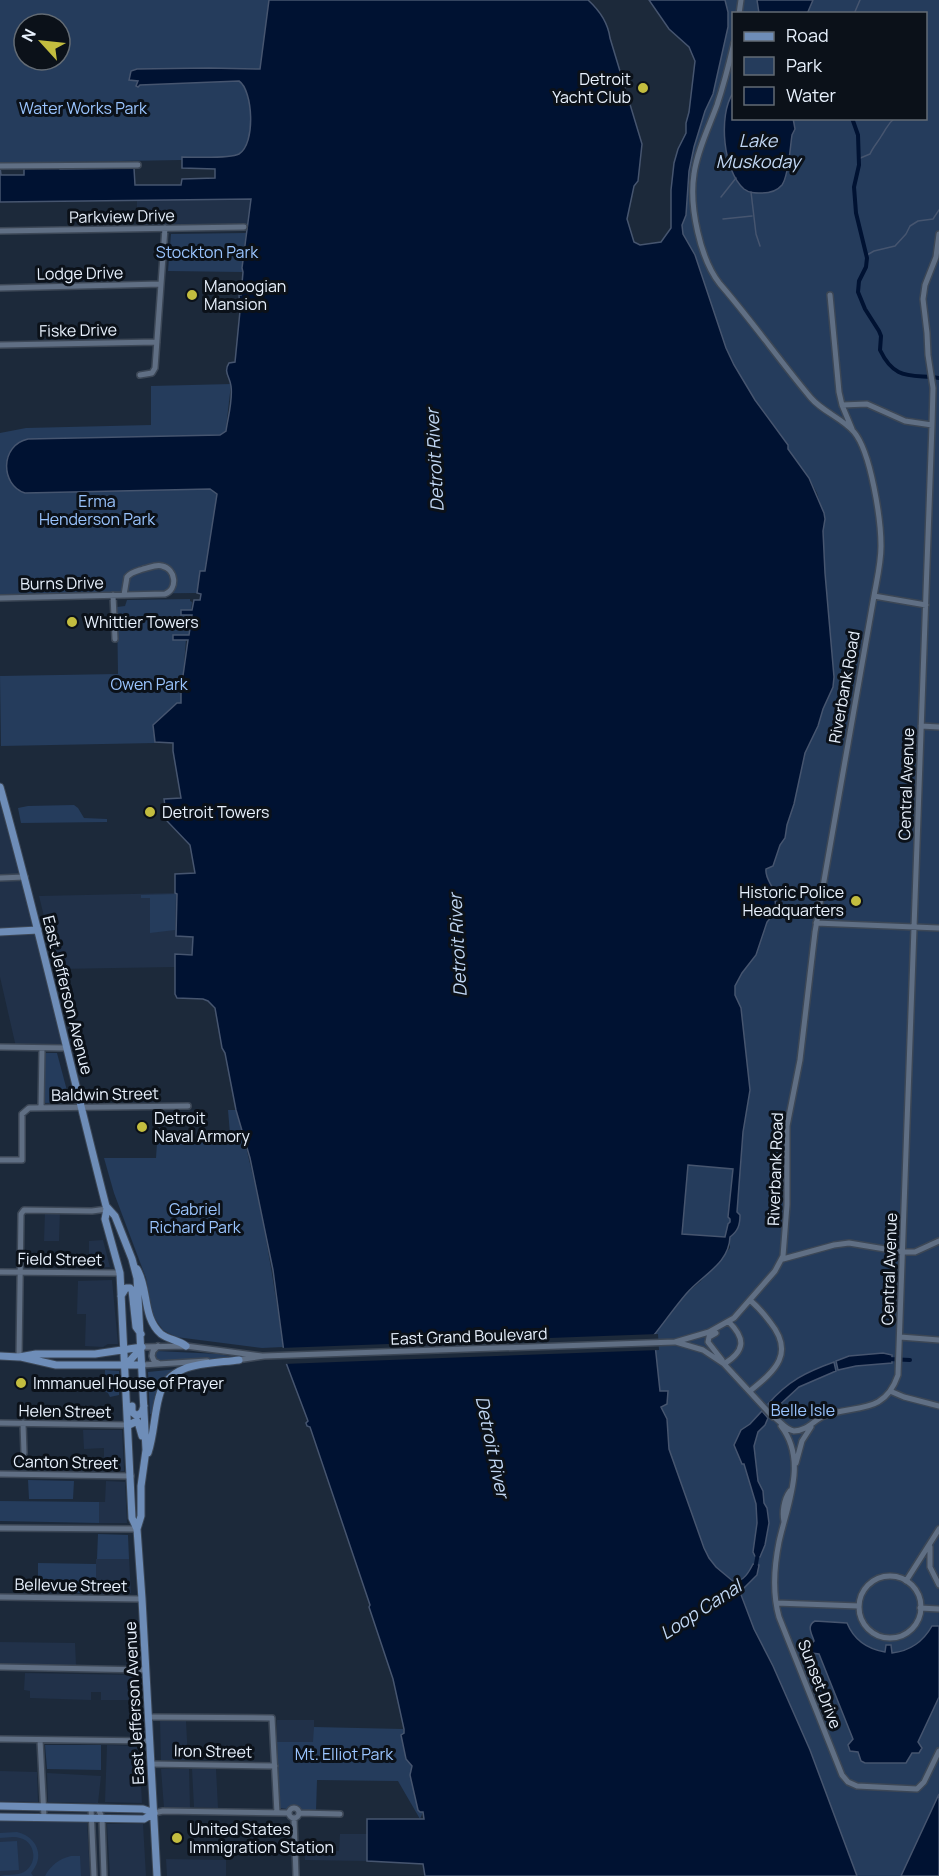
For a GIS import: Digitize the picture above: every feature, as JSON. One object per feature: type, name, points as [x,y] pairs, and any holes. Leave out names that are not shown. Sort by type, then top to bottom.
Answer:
[{"type":"main road","name":"East Jefferson Avenue","points":[[0,787],[25,877],[107,1209],[105,1219],[120,1274],[132,1518],[137,1529],[142,1599],[157,1876]]},
{"type":"main road","points":[[0,932],[38,930]]},
{"type":"main road","name":"East Jefferson Avenue","points":[[107,1209],[115,1216],[133,1264],[138,1286],[146,1450],[141,1486],[141,1516],[137,1529]]},
{"type":"main road","points":[[133,1264],[142,1277],[148,1312],[154,1325],[164,1336],[186,1346]]},
{"type":"main road","points":[[121,1296],[126,1288],[132,1290],[136,1327],[141,1334]]},
{"type":"main road","points":[[126,1365],[142,1347]]},
{"type":"main road","name":"East Grand Boulevard","points":[[0,1356],[95,1354],[142,1347]]},
{"type":"main road","points":[[106,1352],[112,1354],[115,1359],[112,1363],[106,1364]]},
{"type":"main road","points":[[57,1354],[52,1356],[52,1360],[60,1364]]},
{"type":"main road","name":"East Grand Boulevard","points":[[19,1356],[44,1363],[142,1365]]},
{"type":"main road","points":[[143,1473],[158,1398],[166,1381],[175,1373],[189,1367],[239,1360]]},
{"type":"main road","points":[[126,1377],[130,1386],[134,1414],[139,1415],[144,1404]]},
{"type":"main road","points":[[129,1425],[135,1421],[140,1424],[146,1450]]},
{"type":"main road","points":[[0,1806],[143,1809],[154,1813]]},
{"type":"main road","points":[[79,1808],[83,1813],[79,1818]]},
{"type":"main road","points":[[113,1818],[111,1813],[114,1808]]},
{"type":"main road","points":[[137,1809],[140,1814],[137,1819]]},
{"type":"main road","points":[[0,1817],[144,1819],[154,1813]]},
{"type":"street","name":"Riverbank Road","points":[[732,51],[724,85],[706,133],[694,175],[695,214],[702,246],[715,279],[812,399],[853,431],[868,465],[881,547],[816,923],[800,1060],[788,1126],[783,1259]]},
{"type":"street","points":[[0,165],[138,165]]},
{"type":"street","name":"Parkview Drive","points":[[0,231],[244,227]]},
{"type":"street","points":[[140,375],[154,371],[165,228]]},
{"type":"street","name":"Central Avenue","points":[[890,1391],[896,1382],[899,1364],[932,425],[933,388],[923,299],[925,285],[936,257],[939,234]]},
{"type":"street","name":"Lodge Drive","points":[[0,288],[161,284]]},
{"type":"street","points":[[830,295],[837,376],[842,405],[853,431]]},
{"type":"street","name":"Fiske Drive","points":[[0,345],[157,342]]},
{"type":"street","points":[[842,405],[867,404],[906,421],[932,425]]},
{"type":"street","name":"Burns Drive","points":[[0,598],[124,595],[167,593],[171,591],[174,583],[172,574],[160,565],[133,572],[127,577],[124,595]]},
{"type":"street","points":[[113,595],[115,639]]},
{"type":"street","points":[[874,596],[926,605]]},
{"type":"street","points":[[921,726],[939,727]]},
{"type":"street","points":[[0,878],[25,877]]},
{"type":"street","points":[[816,923],[939,928]]},
{"type":"street","points":[[0,1047],[66,1048]]},
{"type":"street","points":[[41,1108],[42,1048]]},
{"type":"street","name":"Baldwin Street","points":[[0,1160],[22,1161],[22,1117],[24,1111],[29,1108],[188,1106]]},
{"type":"street","points":[[19,1356],[22,1212],[24,1210],[97,1211],[107,1209]]},
{"type":"street","points":[[729,1322],[737,1331],[741,1342],[737,1354],[724,1364],[710,1347],[708,1340],[711,1335],[726,1327],[729,1322],[751,1301],[783,1259],[849,1243],[915,1252],[939,1240]]},
{"type":"street","name":"Field Street","points":[[0,1272],[120,1274]]},
{"type":"street","points":[[750,1390],[763,1380],[778,1362],[783,1348],[777,1330],[751,1301]]},
{"type":"street","points":[[673,1342],[710,1332],[729,1322]]},
{"type":"street","points":[[900,1337],[939,1340]]},
{"type":"street","name":"East Grand Boulevard","points":[[142,1365],[239,1360],[264,1356],[673,1342]]},
{"type":"street","name":"Sunset Drive","points":[[673,1342],[703,1350],[724,1364],[765,1407],[782,1427],[790,1441],[794,1456],[794,1470],[791,1490],[787,1495],[783,1513],[784,1522],[775,1575],[776,1603],[779,1617],[844,1778],[860,1787],[919,1788],[939,1751]]},
{"type":"street","points":[[158,1346],[152,1356],[158,1363]]},
{"type":"street","name":"East Grand Boulevard","points":[[142,1347],[186,1346],[264,1356]]},
{"type":"street","points":[[771,1415],[793,1431],[807,1427],[824,1416],[857,1410],[876,1403],[890,1391],[903,1397],[939,1406]]},
{"type":"street","points":[[794,1470],[802,1441],[815,1421]]},
{"type":"street","name":"Helen Street","points":[[0,1423],[129,1425]]},
{"type":"street","points":[[23,1423],[24,1453]]},
{"type":"street","name":"Canton Street","points":[[0,1474],[131,1476]]},
{"type":"street","points":[[0,1528],[137,1529]]},
{"type":"street","points":[[906,1581],[939,1529]]},
{"type":"street","points":[[932,1541],[929,1561],[939,1585]]},
{"type":"street","points":[[892,1576],[906,1581],[917,1592],[921,1608],[916,1622],[902,1635],[889,1637],[876,1634],[868,1628],[860,1616],[860,1598],[866,1587],[877,1578],[892,1576]]},
{"type":"street","name":"Bellevue Street","points":[[0,1598],[142,1599]]},
{"type":"street","points":[[776,1603],[859,1606]]},
{"type":"street","points":[[921,1608],[939,1609]]},
{"type":"street","points":[[0,1667],[146,1670]]},
{"type":"street","points":[[148,1717],[272,1718],[277,1813]]},
{"type":"street","points":[[0,1739],[150,1741]]},
{"type":"street","points":[[40,1740],[44,1817]]},
{"type":"street","name":"Iron Street","points":[[151,1764],[275,1766]]},
{"type":"street","points":[[94,1876],[92,1818],[95,1808]]},
{"type":"street","points":[[95,1808],[102,1818],[104,1876]]},
{"type":"street","points":[[289,1813],[294,1808],[299,1813],[340,1814]]},
{"type":"street","points":[[154,1813],[163,1811],[289,1813]]},
{"type":"street","points":[[289,1813],[294,1818],[296,1876]]},
{"type":"street","points":[[294,1818],[299,1813]]},
{"type":"street","points":[[92,1830],[97,1827],[102,1830]]},
{"type":"shaded area","points":[[251,198],[247,224],[137,225],[137,200]]},
{"type":"shaded area","points":[[0,787],[66,1048],[16,1047],[0,977]]},
{"type":"shaded area","points":[[177,893],[176,936],[193,937],[192,955],[175,954],[175,967],[57,969],[39,896]]},
{"type":"shaded area","points":[[45,1211],[60,1211],[59,1241],[44,1241]]},
{"type":"shaded area","points":[[103,1240],[110,1267],[89,1267],[89,1241]]},
{"type":"shaded area","points":[[112,1280],[118,1344],[108,1344],[103,1347],[85,1346],[86,1314],[77,1314],[78,1281]]},
{"type":"shaded area","points":[[83,1430],[122,1430],[124,1471],[104,1471],[104,1448],[84,1449]]},
{"type":"shaded area","points":[[106,1481],[125,1482],[127,1523],[99,1523],[99,1502],[105,1502]]},
{"type":"shaded area","points":[[96,1559],[129,1559],[131,1593],[96,1593]]},
{"type":"shaded area","points":[[0,1642],[75,1643],[76,1665],[0,1664]]},
{"type":"shaded area","points":[[25,1673],[135,1675],[136,1700],[101,1700],[101,1692],[91,1692],[91,1700],[30,1698],[30,1691],[24,1690]]},
{"type":"shaded area","points":[[277,1720],[314,1720],[314,1742],[277,1742]]},
{"type":"shaded area","points":[[160,1721],[186,1721],[188,1760],[161,1760]]},
{"type":"shaded area","points":[[107,1745],[139,1746],[142,1803],[105,1802]]},
{"type":"shaded area","points":[[161,1769],[189,1769],[190,1808],[164,1808]]},
{"type":"shaded area","points":[[192,1769],[216,1769],[218,1808],[194,1807]]},
{"type":"shaded area","points":[[0,1771],[37,1772],[38,1802],[0,1801]]},
{"type":"shaded area","points":[[47,1773],[101,1776],[98,1803],[48,1802]]},
{"type":"shaded area","points":[[0,1821],[87,1821],[90,1876],[0,1876]]},
{"type":"shaded area","points":[[107,1824],[143,1824],[146,1876],[110,1876]]},
{"type":"shaded area","points":[[340,1834],[367,1834],[367,1861],[305,1860],[304,1852],[339,1851]]},
{"type":"shaded area","points":[[166,1859],[226,1860],[226,1876],[167,1876]]},
{"type":"green space","name":"Water Works Park","points":[[0,0],[269,0],[261,69],[133,70],[139,85],[239,81],[244,86],[251,117],[248,140],[239,154],[220,158],[183,157],[182,160],[0,163]]},
{"type":"green space","name":"Belle Isle","points":[[725,0],[939,0],[939,1794],[901,1876],[857,1876],[810,1750],[754,1629],[738,1585],[716,1567],[704,1548],[669,1449],[667,1419],[661,1406],[668,1391],[660,1391],[654,1335],[688,1292],[730,1248],[730,1237],[739,1226],[737,1212],[743,1132],[750,1090],[741,1008],[735,995],[735,986],[756,955],[767,922],[776,911],[776,900],[765,873],[766,869],[773,866],[780,845],[785,838],[805,753],[833,687],[834,677],[825,573],[823,531],[825,519],[817,493],[734,365],[726,348],[695,255],[683,234],[682,225],[686,215],[690,162],[705,111],[713,94],[728,12]]},
{"type":"green space","name":"Stockton Park","points":[[246,233],[243,272],[168,271],[171,234]]},
{"type":"green space","name":"Erma Henderson Park","points":[[231,384],[218,499],[205,571],[200,571],[197,593],[0,595],[0,433],[26,428],[151,425],[151,386]]},
{"type":"green space","name":"Owen Park","points":[[190,599],[191,610],[181,610],[192,615],[189,635],[173,635],[173,640],[186,639],[181,703],[153,725],[155,743],[1,746],[0,676],[118,674],[117,607],[125,606],[127,600]]},
{"type":"green space","points":[[74,805],[84,818],[107,819],[107,822],[21,823],[18,808],[28,806]]},
{"type":"green space","points":[[176,894],[175,930],[150,933],[150,898],[141,898],[141,895]]},
{"type":"green space","points":[[44,1053],[57,1053],[70,1102],[44,1103]]},
{"type":"green space","name":"Gabriel Richard Park","points":[[228,1110],[236,1110],[258,1197],[283,1347],[262,1348],[176,1337],[163,1330],[153,1316],[146,1278],[114,1193],[104,1158],[156,1158],[157,1143],[171,1140],[213,1140],[230,1134]]},
{"type":"green space","points":[[688,1165],[733,1168],[728,1217],[730,1222],[725,1237],[682,1234]]},
{"type":"green space","points":[[157,1351],[219,1354],[238,1358],[158,1361],[154,1357]]},
{"type":"green space","points":[[178,1369],[171,1373],[153,1415],[150,1414],[148,1372]]},
{"type":"green space","points":[[105,1370],[119,1371],[119,1395],[110,1397],[104,1391]]},
{"type":"green space","points":[[28,1480],[74,1481],[73,1499],[29,1499]]},
{"type":"green space","points":[[0,1501],[99,1502],[99,1523],[0,1521]]},
{"type":"green space","points":[[98,1534],[128,1535],[129,1559],[97,1559]]},
{"type":"green space","points":[[38,1563],[96,1564],[96,1593],[38,1592]]},
{"type":"green space","name":"Mt. Elliot Park","points":[[314,1727],[403,1729],[406,1758],[412,1766],[410,1775],[418,1810],[423,1812],[420,1819],[398,1781],[317,1780],[316,1811],[303,1811],[295,1805],[287,1809],[280,1808],[277,1742],[313,1742]]},
{"type":"green space","points":[[45,1745],[101,1745],[101,1770],[47,1769]]},
{"type":"green space","points":[[17,1832],[30,1838],[37,1848],[38,1861],[31,1873],[33,1876],[0,1876],[24,1872],[32,1864],[32,1848],[25,1840],[15,1837],[0,1838],[0,1833]]},
{"type":"green space","points":[[17,1841],[19,1870],[0,1871],[0,1842]]},
{"type":"green space","points":[[71,1856],[80,1856],[81,1876],[45,1876],[56,1863]]},
{"type":"water","name":"Detroit River","points":[[269,0],[588,0],[599,12],[607,27],[642,144],[638,181],[634,186],[627,219],[634,242],[640,245],[661,242],[671,228],[674,163],[686,133],[695,61],[689,47],[669,29],[649,0],[725,0],[728,27],[713,94],[694,147],[689,171],[686,215],[682,225],[683,234],[695,255],[726,348],[734,365],[755,400],[809,478],[824,513],[825,573],[834,677],[833,687],[805,753],[785,838],[780,845],[773,866],[766,869],[774,892],[776,911],[767,922],[756,955],[735,986],[735,995],[741,1008],[750,1090],[743,1132],[737,1212],[740,1215],[739,1225],[730,1237],[725,1255],[720,1262],[692,1287],[654,1335],[660,1391],[668,1391],[667,1404],[661,1407],[667,1419],[669,1449],[704,1548],[716,1567],[734,1582],[743,1578],[753,1564],[759,1565],[757,1575],[740,1592],[754,1629],[810,1750],[857,1876],[425,1876],[423,1864],[367,1861],[367,1819],[424,1819],[423,1812],[418,1810],[410,1775],[412,1766],[406,1759],[401,1735],[404,1729],[393,1679],[310,1427],[306,1423],[308,1421],[285,1360],[273,1270],[250,1158],[222,1048],[215,1008],[203,999],[177,998],[175,994],[175,954],[192,955],[193,937],[176,936],[175,874],[195,873],[190,845],[167,821],[164,799],[181,798],[173,743],[155,742],[153,725],[177,703],[181,703],[188,640],[173,640],[173,635],[189,635],[192,615],[181,615],[181,610],[192,610],[194,600],[200,600],[201,594],[197,593],[200,571],[205,571],[217,494],[210,489],[25,493],[11,482],[7,465],[12,449],[28,439],[220,435],[226,431],[231,403],[227,369],[229,363],[235,362],[240,311],[239,295],[241,295],[242,268],[251,199],[0,202],[0,167],[1,175],[24,175],[24,166],[59,166],[60,169],[134,168],[135,185],[181,185],[182,179],[215,178],[215,169],[182,168],[182,157],[228,157],[239,154],[248,140],[251,117],[244,86],[239,81],[140,85],[138,87],[136,86],[138,81],[129,80],[131,71],[137,69],[260,69]],"holes":[[[688,1165],[733,1169],[728,1217],[730,1222],[725,1237],[682,1234]]]},
{"type":"water","points":[[757,0],[813,0],[808,12],[759,12]]},
{"type":"water","name":"Lake Muskoday","points":[[732,95],[732,120],[793,120],[795,129],[786,175],[778,189],[765,193],[750,192],[737,181],[727,157],[725,142],[725,115]]},
{"type":"water","points":[[883,1353],[892,1355],[892,1363],[838,1370],[836,1361],[849,1356]]},
{"type":"water","points":[[834,1362],[836,1371],[799,1387],[774,1410],[768,1404],[798,1378]]},
{"type":"water","points":[[762,1411],[768,1418],[758,1432],[754,1446],[758,1481],[763,1491],[769,1523],[760,1557],[755,1556],[753,1552],[757,1523],[756,1504],[744,1464],[734,1445],[741,1430]]},
{"type":"water","points":[[815,1621],[847,1623],[862,1643],[872,1649],[885,1652],[886,1645],[891,1645],[892,1653],[910,1648],[924,1637],[932,1626],[939,1626],[939,1697],[918,1742],[922,1748],[919,1753],[912,1753],[906,1763],[865,1763],[861,1761],[858,1752],[850,1751],[848,1745],[853,1739],[819,1654],[811,1653],[808,1647],[814,1641],[810,1628]]},
{"type":"water","points":[[939,1794],[939,1876],[901,1876]]},
{"type":"pier","points":[[658,1334],[659,1350],[283,1364],[280,1348]]},
{"type":"waterway","points":[[855,12],[860,0]]},
{"type":"waterway","points":[[853,120],[858,135],[859,165],[854,187],[856,213],[867,258],[866,267],[859,281],[858,292],[865,309],[879,331],[880,350],[891,367],[912,376],[939,378]]},
{"type":"waterway","points":[[858,159],[870,154],[893,120]]},
{"type":"waterway","points":[[721,197],[736,178]]},
{"type":"waterway","points":[[751,192],[756,234],[760,246]]},
{"type":"waterway","points":[[867,255],[895,246],[910,226],[918,221],[933,219],[939,210]]},
{"type":"waterway","points":[[723,219],[752,216]]},
{"type":"waterway","name":"Loop Canal","points":[[888,1359],[910,1360]]},
{"type":"waterway","name":"Loop Canal","points":[[755,1569],[758,1553]]},
{"type":"place","name":"Detroit Yacht Club","points":[[643,88]]},
{"type":"place","name":"Manoogian Mansion","points":[[192,295]]},
{"type":"place","name":"Whittier Towers","points":[[72,622]]},
{"type":"place","name":"Detroit Towers","points":[[150,812]]},
{"type":"place","name":"Historic Police Headquarters","points":[[856,901]]},
{"type":"place","name":"Detroit Naval Armory","points":[[142,1127]]},
{"type":"place","name":"Immanuel House of Prayer","points":[[21,1383]]},
{"type":"place","name":"United States Immigration Station","points":[[177,1838]]}]
